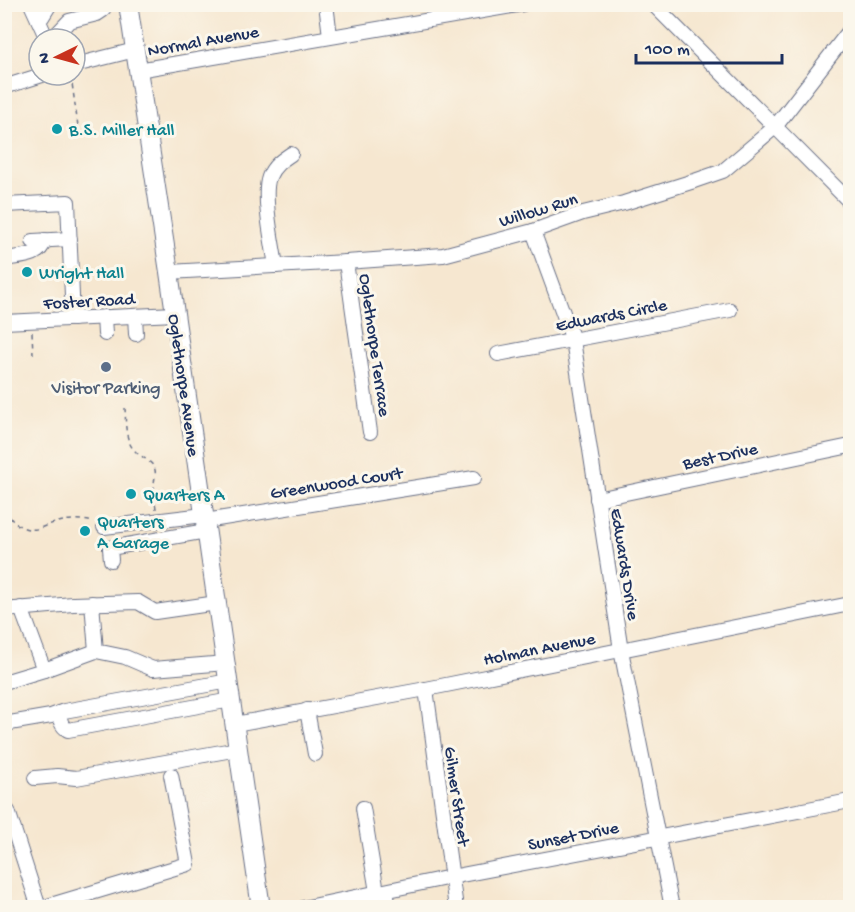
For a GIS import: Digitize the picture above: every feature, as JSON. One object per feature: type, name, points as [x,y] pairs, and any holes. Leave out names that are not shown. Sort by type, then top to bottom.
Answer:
[{"type":"main road","name":"Oglethorpe Avenue","points":[[128,4],[261,908]]},
{"type":"street","points":[[31,4],[42,27]]},
{"type":"street","points":[[38,19],[42,17],[50,4]]},
{"type":"street","points":[[63,27],[69,21],[97,15],[103,10],[104,4]]},
{"type":"street","points":[[326,4],[330,36]]},
{"type":"street","name":"Normal Avenue","points":[[138,70],[523,4]]},
{"type":"street","points":[[653,4],[850,202]]},
{"type":"street","name":"Willow Run","points":[[169,272],[443,255],[533,231],[583,213],[635,200],[723,171],[775,126],[850,30]]},
{"type":"street","points":[[87,62],[135,50]]},
{"type":"street","points":[[4,87],[27,80]]},
{"type":"street","points":[[276,266],[266,189],[269,176],[280,161],[291,154]]},
{"type":"street","points":[[4,205],[68,202],[73,319]]},
{"type":"street","name":"Edwards Drive","points":[[533,231],[573,340],[621,650],[672,908]]},
{"type":"street","points":[[4,259],[35,254],[43,247],[39,241],[70,239]]},
{"type":"street","name":"Oglethorpe Terrace","points":[[346,262],[370,432]]},
{"type":"street","points":[[44,306],[45,320]]},
{"type":"street","name":"Edwards Circle","points":[[498,354],[730,310]]},
{"type":"street","name":"Foster Road","points":[[4,322],[175,314]]},
{"type":"street","points":[[135,316],[136,334]]},
{"type":"street","points":[[104,317],[105,334]]},
{"type":"street","name":"Best Drive","points":[[597,499],[850,446]]},
{"type":"street","name":"Greenwood Court","points":[[205,522],[474,478]]},
{"type":"street","points":[[104,527],[158,520],[205,522]]},
{"type":"street","points":[[111,560],[110,548],[205,522]]},
{"type":"street","points":[[4,610],[138,602],[155,612],[217,603]]},
{"type":"street","points":[[92,603],[96,651]]},
{"type":"street","name":"Holman Avenue","points":[[234,724],[426,689],[850,604]]},
{"type":"street","points":[[21,608],[44,670]]},
{"type":"street","points":[[4,682],[96,651],[125,657],[153,669],[227,672]]},
{"type":"street","points":[[4,724],[209,685],[227,672]]},
{"type":"street","points":[[209,685],[212,704]]},
{"type":"street","name":"Gilmer Street","points":[[426,689],[456,908]]},
{"type":"street","points":[[59,713],[61,723],[68,730],[231,700]]},
{"type":"street","points":[[306,711],[315,754]]},
{"type":"street","points":[[35,778],[57,776],[76,778],[238,749]]},
{"type":"street","points":[[9,811],[40,908],[188,864],[171,775]]},
{"type":"street","name":"Sunset Drive","points":[[303,908],[336,904],[451,877],[850,801]]},
{"type":"street","points":[[363,808],[382,892],[389,908]]},
{"type":"path","points":[[73,87],[78,126]]},
{"type":"path","points":[[32,328],[33,354]]},
{"type":"path","points":[[125,408],[129,445],[148,460],[155,471],[154,486],[158,520]]},
{"type":"path","points":[[4,510],[22,528],[35,529],[57,522],[83,520],[95,522],[104,527]]},
{"type":"place","name":"B.S. Miller Hall","points":[[57,129]]},
{"type":"place","name":"Wright Hall","points":[[27,272]]},
{"type":"place","name":"Visitor Parking","points":[[106,367]]},
{"type":"place","name":"Quarters A","points":[[131,494]]},
{"type":"place","name":"Quarters A Garage","points":[[85,531]]}]
